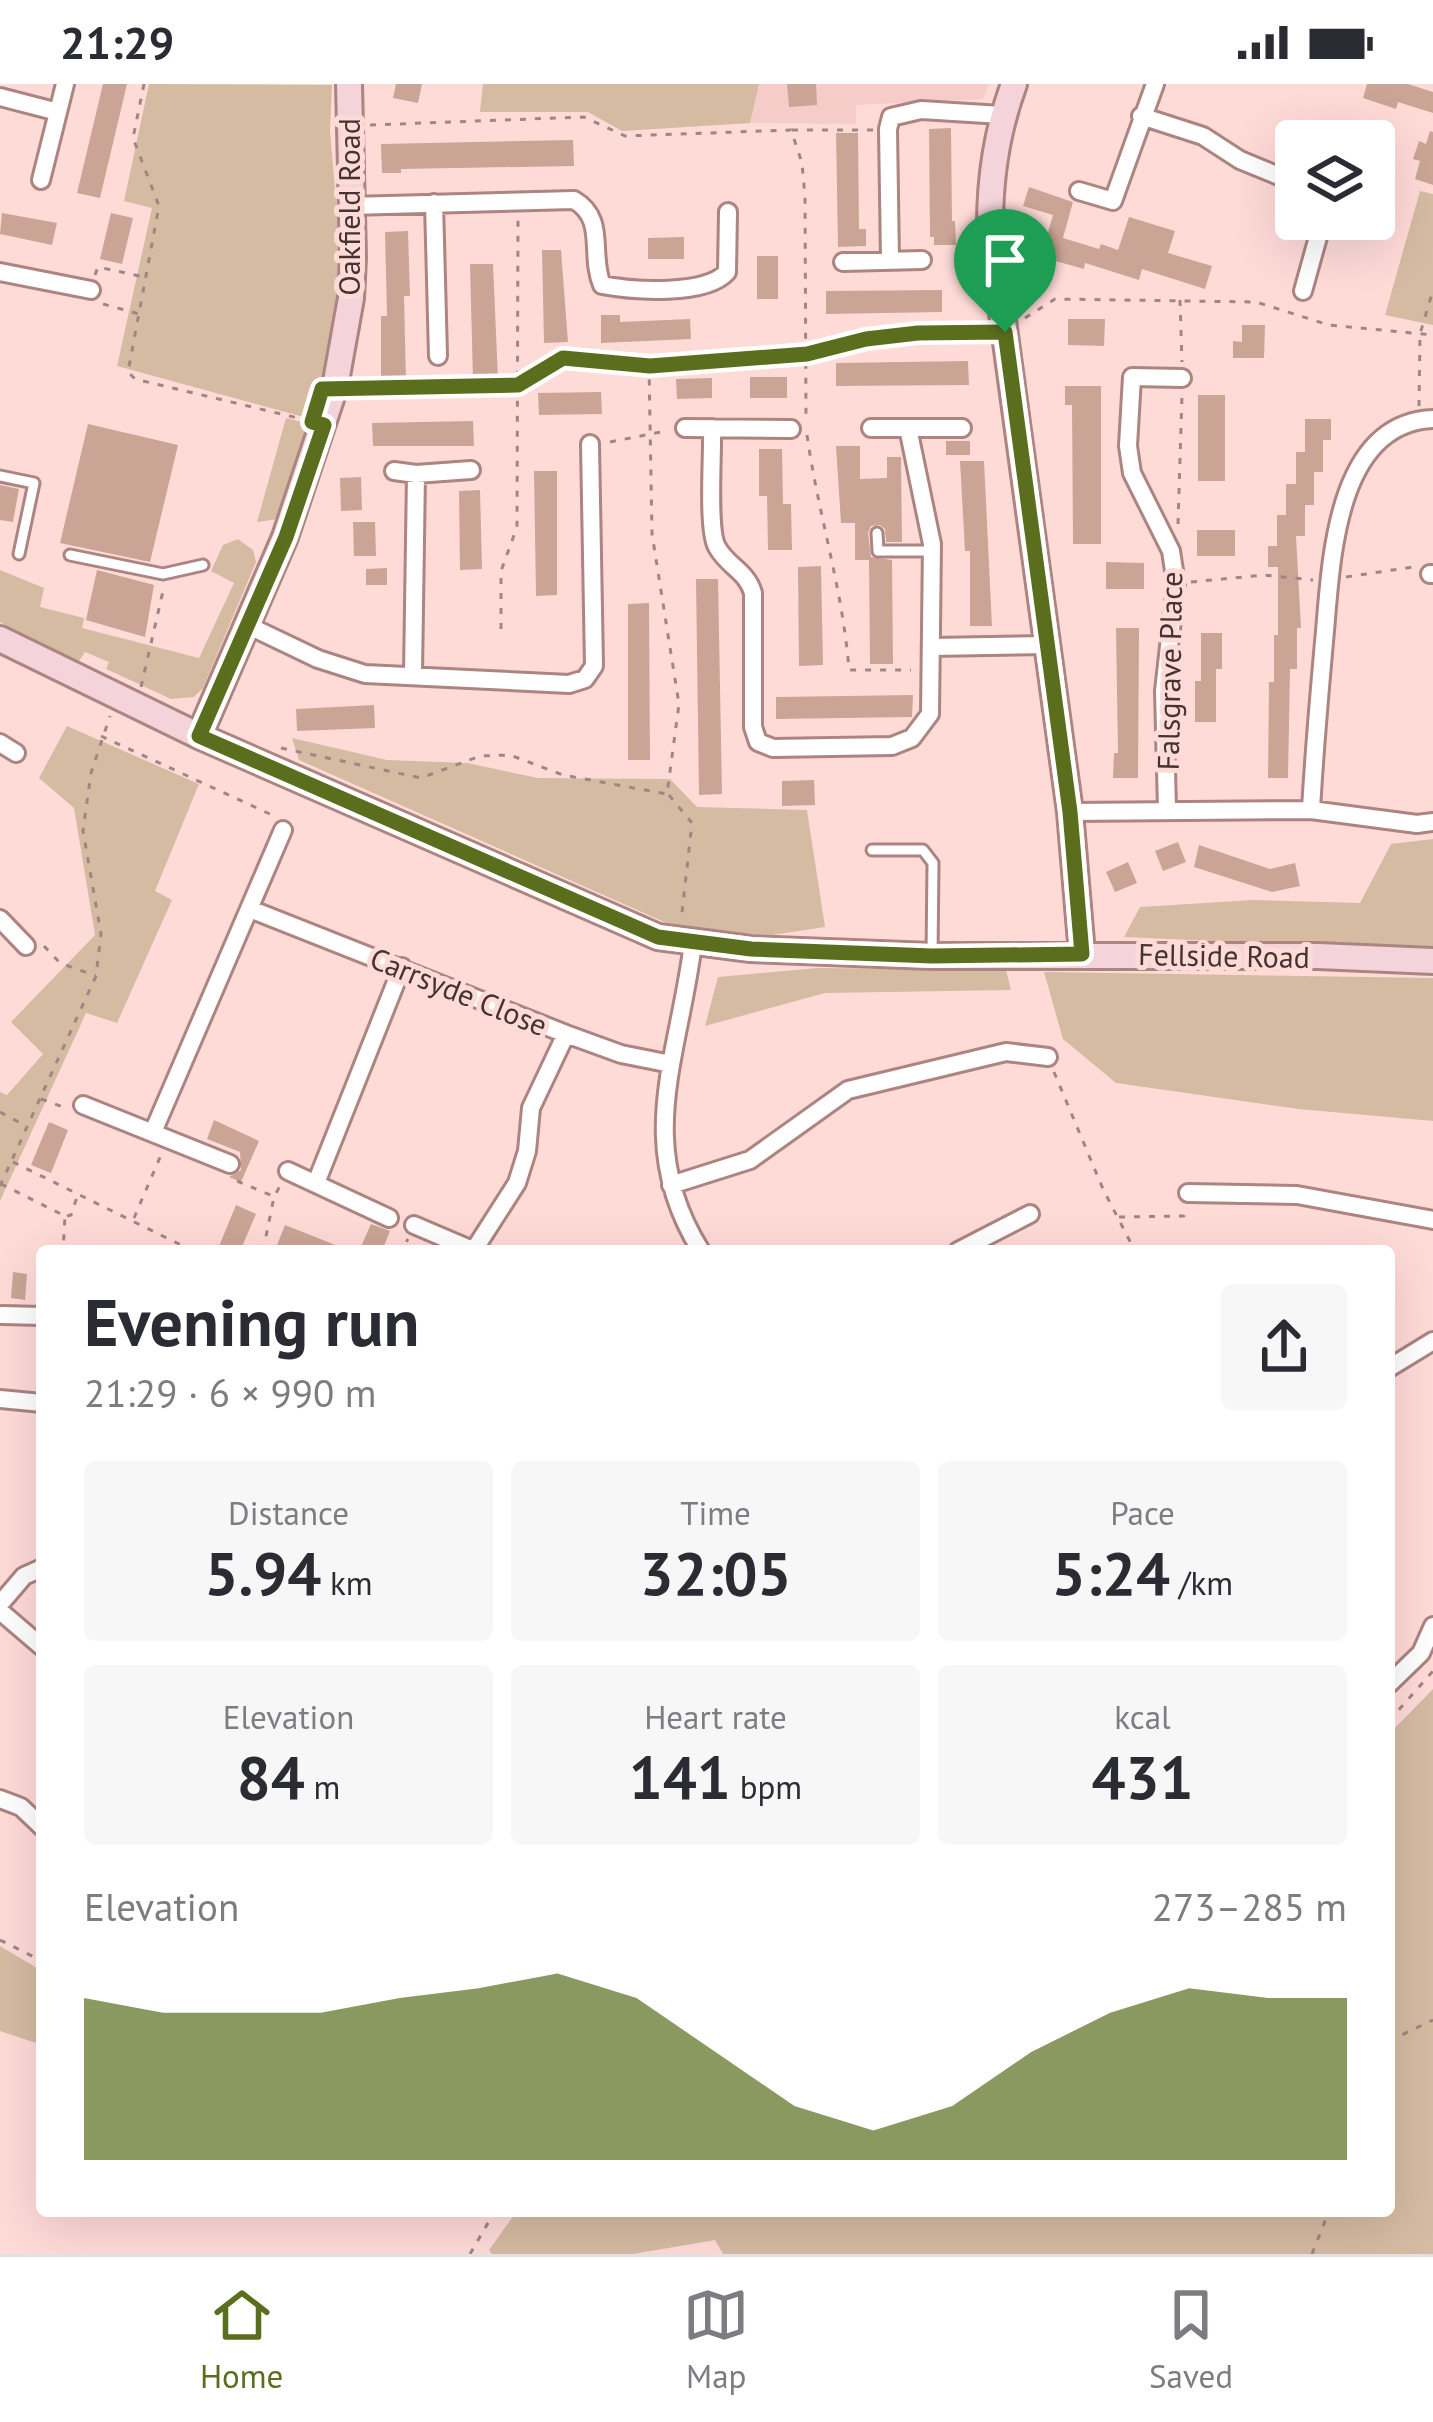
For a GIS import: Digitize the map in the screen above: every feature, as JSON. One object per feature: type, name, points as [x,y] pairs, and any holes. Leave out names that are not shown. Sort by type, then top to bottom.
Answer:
[{"type":"street","points":[[41,180],[65,84]]},
{"type":"street","name":"Oakfield Road","points":[[199,736],[286,537],[335,387],[351,298],[349,84]]},
{"type":"street","points":[[1014,84],[993,161],[990,225],[1070,812],[1082,954]]},
{"type":"street","points":[[1079,191],[1113,201],[1155,84]]},
{"type":"street","points":[[0,97],[58,112]]},
{"type":"street","points":[[890,260],[887,129],[891,117],[904,112],[1002,115]]},
{"type":"street","points":[[1141,116],[1203,136],[1240,160],[1275,174]]},
{"type":"street","points":[[350,206],[574,200],[589,208],[596,220],[596,269],[602,285],[617,288],[699,288],[717,283],[728,272],[728,212]]},
{"type":"street","points":[[434,203],[438,356]]},
{"type":"street","points":[[1303,291],[1317,240]]},
{"type":"street","points":[[843,262],[922,260]]},
{"type":"street","points":[[0,272],[92,290]]},
{"type":"street","name":"Falsgrave Place","points":[[1167,808],[1164,691],[1176,584],[1171,551],[1142,496],[1128,446],[1132,377],[1182,378]]},
{"type":"street","points":[[1311,810],[1329,581],[1343,500],[1380,443],[1399,428],[1426,419]]},
{"type":"street","points":[[685,428],[791,429]]},
{"type":"street","points":[[712,428],[713,537],[724,556],[745,575],[753,593],[753,727],[758,742],[773,748],[892,746],[912,738],[930,714],[933,551],[908,428]]},
{"type":"street","points":[[871,428],[962,428]]},
{"type":"street","points":[[247,625],[318,659],[365,674],[569,684],[585,680],[594,666],[590,444]]},
{"type":"street","points":[[394,471],[471,470]]},
{"type":"street","points":[[413,674],[416,474]]},
{"type":"street","name":"Fellside Road","points":[[0,639],[199,736],[638,931],[686,942],[932,956],[1318,956],[1433,962]]},
{"type":"street","points":[[932,647],[1048,645]]},
{"type":"street","points":[[1070,812],[1311,810],[1417,824],[1433,821]]},
{"type":"street","points":[[160,1135],[283,830]]},
{"type":"street","name":"Carrsyde Close","points":[[250,909],[566,1034],[621,1054],[671,1064]]},
{"type":"street","points":[[0,919],[26,946]]},
{"type":"street","points":[[686,942],[663,1148],[682,1217],[698,1245]]},
{"type":"street","points":[[316,1183],[402,967]]},
{"type":"street","points":[[479,1245],[517,1183],[527,1151],[531,1108],[566,1034]]},
{"type":"street","points":[[671,1185],[750,1160],[848,1090],[1006,1052],[1048,1057]]},
{"type":"street","points":[[82,1105],[230,1165]]},
{"type":"street","points":[[288,1171],[388,1218]]},
{"type":"street","points":[[1188,1193],[1297,1195],[1433,1220]]},
{"type":"street","points":[[970,1245],[1030,1214]]},
{"type":"street","points":[[414,1225],[461,1245]]},
{"type":"street","points":[[2,1315],[36,1316]]},
{"type":"street","points":[[1395,1364],[1433,1341]]},
{"type":"street","points":[[0,1399],[36,1402]]},
{"type":"street","points":[[36,1571],[24,1576],[0,1607],[36,1641]]},
{"type":"street","points":[[1395,1678],[1421,1653],[1433,1626]]},
{"type":"street","points":[[0,1799],[20,1807],[36,1822]]},
{"type":"lane","points":[[0,476],[34,483],[19,554]]},
{"type":"lane","points":[[878,533],[878,551],[933,551]]},
{"type":"lane","points":[[70,555],[167,573],[203,565]]},
{"type":"lane","points":[[872,850],[923,850],[933,863],[932,956]]},
{"type":"path","points":[[144,84],[134,138],[159,206],[128,372],[135,379],[324,425]]},
{"type":"path","points":[[347,127],[584,117],[625,136],[887,129]]},
{"type":"path","points":[[790,130],[802,163],[805,197],[806,422],[815,498],[844,613],[849,670],[931,670]]},
{"type":"path","points":[[501,629],[501,571],[518,527],[518,202]]},
{"type":"path","points":[[139,314],[90,301],[92,290],[98,267],[146,278]]},
{"type":"path","points":[[1426,419],[1420,334],[1433,290]]},
{"type":"path","points":[[335,387],[518,385],[563,358],[650,366],[807,354],[883,337],[1005,332],[1055,299],[1256,302],[1329,325],[1433,335]]},
{"type":"path","points":[[1178,538],[1180,300]]},
{"type":"path","points":[[590,444],[685,428]]},
{"type":"path","points":[[1176,584],[1264,575],[1329,581],[1372,571],[1428,571]]},
{"type":"path","points":[[79,1192],[71,1215],[65,1216],[0,1184],[96,976],[101,934],[83,831],[91,772],[101,736],[127,702],[167,573]]},
{"type":"path","points":[[101,736],[287,822],[283,830]]},
{"type":"path","points":[[668,794],[692,823],[686,942]]},
{"type":"path","points":[[26,946],[34,937],[60,963],[96,976]]},
{"type":"path","points":[[1048,1057],[1132,1245]]},
{"type":"path","points":[[40,1098],[76,1112],[82,1105]]},
{"type":"path","points":[[0,1112],[27,1126]]},
{"type":"path","points":[[133,1219],[160,1135]]},
{"type":"path","points":[[12,1161],[181,1245]]},
{"type":"path","points":[[230,1165],[226,1176],[274,1197]]},
{"type":"path","points":[[264,1245],[274,1197],[288,1171]]},
{"type":"path","points":[[1118,1217],[1184,1216],[1188,1193]]},
{"type":"path","points":[[63,1245],[65,1216]]},
{"type":"path","points":[[405,1245],[414,1225]]},
{"type":"path","points":[[1395,1714],[1433,1671]]},
{"type":"path","points":[[0,1940],[36,1957]]},
{"type":"path","points":[[1395,2038],[1433,2020]]},
{"type":"path","points":[[470,2254],[492,2217]]},
{"type":"path","points":[[1312,2254],[1327,2217]]},
{"type":"shaded area","points":[[149,84],[332,85],[330,131],[340,245],[328,357],[311,419],[117,366],[152,208],[124,201]]},
{"type":"shaded area","points":[[483,84],[989,84],[983,99],[856,105],[856,124],[750,123],[622,131],[588,112],[480,112]]},
{"type":"shaded area","points":[[483,84],[759,84],[750,123],[622,131],[588,112],[480,112]]},
{"type":"shaded area","points":[[1420,191],[1433,194],[1433,325],[1385,315]]},
{"type":"shaded area","points":[[286,418],[309,424],[278,519],[257,522]]},
{"type":"shaded area","points":[[238,539],[253,550],[256,562],[203,688],[194,697],[171,699],[106,669],[109,662],[85,652],[79,661],[27,641],[0,622],[0,570],[44,588],[40,607],[84,618],[82,628],[199,658],[234,583],[211,571],[223,545]]},
{"type":"shaded area","points":[[67,726],[199,784],[155,891],[172,900],[117,1023],[86,1013],[0,1201],[0,1092],[7,1095],[43,1054],[11,1022],[95,935],[74,808],[39,778]]},
{"type":"shaded area","points":[[292,738],[387,760],[467,763],[538,778],[670,779],[697,807],[807,810],[825,927],[772,935],[680,929],[299,760]]},
{"type":"shaded area","points":[[1433,839],[1433,951],[1124,937],[1140,907],[1253,900],[1360,903],[1391,844]]},
{"type":"shaded area","points":[[818,968],[1006,970],[1011,990],[825,993],[705,1026],[718,977]]},
{"type":"shaded area","points":[[1044,972],[1433,978],[1433,1121],[1298,1109],[1116,1083],[1063,1039]]},
{"type":"shaded area","points":[[1433,1689],[1433,2254],[723,2254],[715,2240],[633,2254],[492,2254],[489,2250],[513,2217],[1395,2217],[1395,1728]]},
{"type":"shaded area","points":[[0,1946],[36,1967],[36,2043],[0,2031]]},
{"type":"building","points":[[103,84],[127,84],[100,198],[77,193]]},
{"type":"building","points":[[396,84],[422,84],[418,103],[393,98]]},
{"type":"building","points":[[787,84],[816,84],[817,105],[789,107]]},
{"type":"building","points":[[1367,84],[1408,84],[1433,92],[1433,113],[1398,102],[1396,109],[1363,98]]},
{"type":"building","points":[[951,128],[956,245],[934,245],[930,237],[929,129]]},
{"type":"building","points":[[1430,131],[1433,185],[1415,179],[1420,161],[1413,159],[1419,141],[1426,144]]},
{"type":"building","points":[[836,133],[858,133],[859,229],[866,229],[866,246],[838,247]]},
{"type":"building","points":[[573,140],[574,166],[382,173],[381,144]]},
{"type":"building","points":[[1029,187],[1073,202],[1063,238],[1099,249],[1101,244],[1118,250],[1129,217],[1175,231],[1168,253],[1212,266],[1205,289],[1142,269],[1139,280],[1085,263],[1084,269],[1041,257],[1053,215],[1023,206]]},
{"type":"building","points":[[2,213],[57,223],[52,245],[0,234]]},
{"type":"building","points":[[111,213],[133,218],[122,264],[100,259]]},
{"type":"building","points":[[408,231],[406,381],[381,382],[381,316],[387,316],[385,232]]},
{"type":"building","points":[[684,237],[684,259],[648,259],[648,238]]},
{"type":"building","points":[[542,250],[561,250],[568,342],[544,343]]},
{"type":"building","points":[[757,256],[778,256],[778,299],[757,299]]},
{"type":"building","points":[[470,264],[493,264],[498,380],[473,380]]},
{"type":"building","points":[[942,290],[942,312],[826,314],[826,291]]},
{"type":"building","points":[[601,315],[620,315],[620,322],[690,319],[691,339],[601,343]]},
{"type":"building","points":[[1068,319],[1105,319],[1104,346],[1068,345]]},
{"type":"building","points":[[1242,325],[1265,325],[1264,358],[1233,358],[1233,341],[1242,342]]},
{"type":"building","points":[[968,361],[969,385],[836,386],[836,363]]},
{"type":"building","points":[[750,377],[787,377],[787,398],[750,398]]},
{"type":"building","points":[[712,378],[712,398],[677,399],[676,379]]},
{"type":"building","points":[[1065,386],[1101,386],[1101,544],[1073,544],[1072,405],[1065,405]]},
{"type":"building","points":[[601,392],[602,414],[539,415],[538,393]]},
{"type":"building","points":[[1198,395],[1225,395],[1225,481],[1198,481]]},
{"type":"building","points":[[1305,419],[1331,419],[1331,440],[1323,440],[1323,472],[1314,472],[1314,505],[1305,505],[1305,536],[1296,536],[1301,628],[1297,628],[1297,669],[1290,669],[1288,778],[1268,778],[1278,567],[1268,567],[1268,546],[1277,546],[1277,515],[1286,515],[1286,484],[1296,484],[1296,452],[1305,452]]},
{"type":"building","points":[[473,421],[474,446],[373,446],[372,423]]},
{"type":"building","points":[[88,424],[178,445],[150,562],[60,543]]},
{"type":"building","points":[[946,441],[970,441],[970,455],[946,455]]},
{"type":"building","points":[[836,446],[860,446],[860,479],[887,478],[887,457],[901,457],[902,542],[886,542],[880,525],[871,526],[868,533],[871,557],[892,560],[893,664],[870,664],[869,560],[855,560],[855,523],[841,523]]},
{"type":"building","points":[[759,449],[782,449],[783,504],[791,504],[792,550],[768,550],[767,496],[759,496]]},
{"type":"building","points":[[960,461],[984,461],[992,626],[970,626],[970,551],[965,551]]},
{"type":"building","points":[[534,471],[557,471],[557,595],[536,596]]},
{"type":"building","points":[[361,477],[362,510],[341,511],[340,478]]},
{"type":"building","points":[[0,485],[19,489],[13,522],[0,520]]},
{"type":"building","points":[[480,490],[482,569],[460,570],[459,491]]},
{"type":"building","points":[[353,522],[375,522],[376,556],[354,556]]},
{"type":"building","points":[[1197,530],[1235,530],[1235,556],[1197,556]]},
{"type":"building","points":[[1106,562],[1144,563],[1144,589],[1106,589]]},
{"type":"building","points":[[821,566],[823,665],[799,666],[798,567]]},
{"type":"building","points":[[387,568],[387,585],[366,585],[366,569]]},
{"type":"building","points":[[97,570],[154,585],[145,637],[86,620]]},
{"type":"building","points":[[696,579],[718,579],[722,794],[699,795]]},
{"type":"building","points":[[649,603],[650,760],[628,760],[628,604]]},
{"type":"building","points":[[1116,628],[1139,628],[1138,778],[1113,778],[1114,753],[1118,753]]},
{"type":"building","points":[[1201,633],[1222,633],[1216,722],[1195,722]]},
{"type":"building","points":[[913,695],[912,717],[776,719],[776,697]]},
{"type":"building","points":[[374,705],[375,728],[297,731],[296,709]]},
{"type":"building","points":[[814,780],[815,805],[782,806],[782,781]]},
{"type":"building","points":[[1178,842],[1186,862],[1163,871],[1155,851]]},
{"type":"building","points":[[1199,845],[1270,869],[1295,863],[1300,886],[1272,892],[1194,867]]},
{"type":"building","points":[[1128,862],[1137,883],[1115,892],[1106,872]]},
{"type":"building","points":[[214,1120],[259,1141],[241,1182],[229,1177],[241,1170],[240,1152],[207,1139]]},
{"type":"building","points":[[49,1122],[68,1130],[51,1173],[31,1165]]},
{"type":"building","points":[[236,1205],[256,1214],[243,1245],[219,1245]]},
{"type":"building","points":[[371,1224],[390,1231],[384,1245],[362,1245]]},
{"type":"building","points":[[285,1225],[335,1245],[277,1245]]},
{"type":"building","points":[[13,1272],[27,1274],[25,1300],[11,1298]]},
{"type":"route","points":[[1005,332],[1070,812],[1082,954],[932,956],[751,949],[658,937],[199,736],[286,537],[324,425],[312,422],[322,389],[518,385],[563,358],[650,366],[807,354],[866,339],[918,333],[1005,332]]}]
